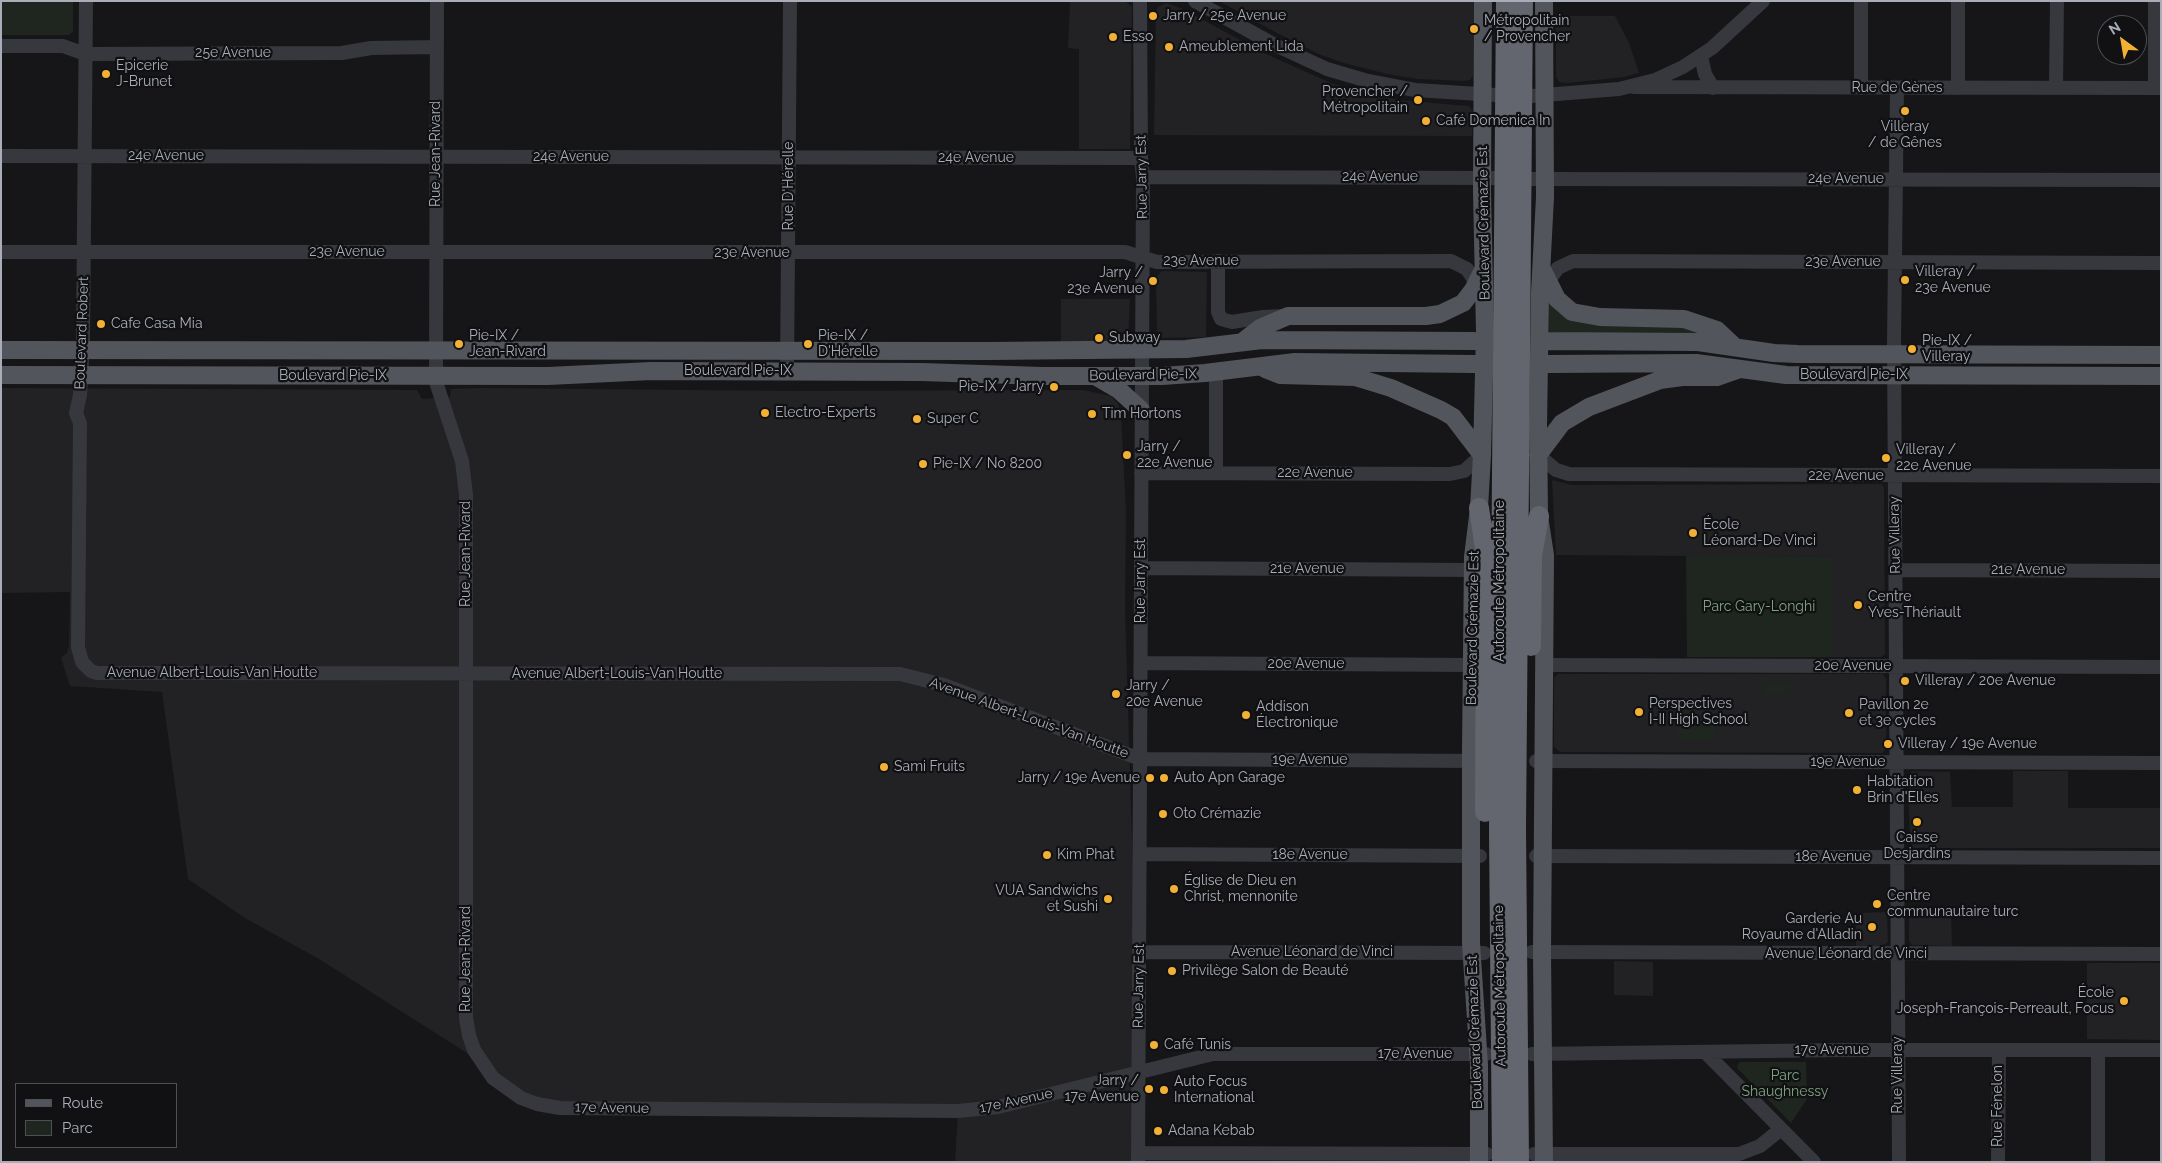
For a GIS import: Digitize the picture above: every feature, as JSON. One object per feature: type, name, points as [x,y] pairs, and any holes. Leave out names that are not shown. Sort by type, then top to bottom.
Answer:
[{"type":"highway","name":"Autoroute Métropolitaine","points":[[1487,1158],[1499,915],[1506,1]]},
{"type":"highway","name":"Autoroute Métropolitaine","points":[[1523,1],[1516,884],[1535,1158]]},
{"type":"highway","points":[[1479,508],[1486,556],[1486,829],[1499,915]]},
{"type":"highway","points":[[1516,884],[1530,809],[1532,556],[1539,516]]},
{"type":"main road","name":"Boulevard Crémazie Est","points":[[1482,1],[1489,94],[1489,178],[1481,289],[1479,368],[1482,455],[1479,508],[1472,570],[1472,665],[1476,761],[1478,952],[1487,1158]]},
{"type":"main road","points":[[1535,1158],[1538,1054],[1537,952],[1540,761],[1545,665],[1545,555],[1539,516],[1538,455],[1544,336],[1538,178],[1538,96],[1544,1]]},
{"type":"main road","points":[[1543,280],[1563,306],[1576,314],[1600,317],[1684,319],[1717,330],[1734,346]]},
{"type":"main road","points":[[1242,342],[1260,328],[1288,316],[1426,316],[1440,314],[1463,302],[1481,289]]},
{"type":"main road","name":"Boulevard Pie-IX","points":[[1,350],[1142,350],[1186,349],[1242,342],[1480,336]]},
{"type":"main road","name":"Boulevard Pie-IX","points":[[1544,336],[1698,342],[1783,354],[2161,355]]},
{"type":"main road","name":"Boulevard Pie-IX","points":[[1,375],[548,376],[651,371],[787,371],[1095,376],[1216,372],[1295,362],[1479,368]]},
{"type":"main road","name":"Boulevard Pie-IX","points":[[1543,368],[1688,363],[1742,368],[1786,375],[2161,376]]},
{"type":"main road","points":[[1258,367],[1280,375],[1355,377],[1392,388],[1447,413],[1460,424],[1482,455]]},
{"type":"main road","points":[[1538,455],[1562,423],[1589,407],[1664,379],[1717,377],[1742,368]]},
{"type":"main road","points":[[1095,376],[1118,390],[1141,410]]},
{"type":"street","name":"Boulevard Robert","points":[[82,662],[78,647],[80,423],[76,414],[80,396],[83,350],[86,1]]},
{"type":"street","name":"Rue Jean-Rivard","points":[[437,1],[436,376],[437,390],[466,479],[466,1018],[469,1035],[481,1062],[493,1078],[514,1094]]},
{"type":"street","name":"Rue D'Hérelle","points":[[787,371],[790,1]]},
{"type":"street","name":"Rue Jarry Est","points":[[1138,1157],[1143,177],[1141,158],[1140,1]]},
{"type":"street","points":[[1195,1],[1273,44],[1327,69],[1368,81],[1414,90],[1489,94]]},
{"type":"street","points":[[1538,96],[1634,87],[1672,73],[1701,56],[1729,34],[1764,1]]},
{"type":"street","points":[[1860,88],[1861,1]]},
{"type":"street","points":[[1958,1],[1958,88]]},
{"type":"street","points":[[2056,1],[2056,88]]},
{"type":"street","points":[[2155,1],[2158,88]]},
{"type":"street","name":"25e Avenue","points":[[1,46],[63,46],[85,54],[342,53],[371,48],[436,47]]},
{"type":"street","points":[[1701,56],[1705,74],[1713,88]]},
{"type":"street","name":"Rue de Gènes","points":[[1634,87],[2158,88]]},
{"type":"street","name":"Rue Villeray","points":[[1897,88],[1894,354],[1899,1162]]},
{"type":"street","name":"24e Avenue","points":[[1,156],[1141,158]]},
{"type":"street","name":"24e Avenue","points":[[1143,177],[1489,178]]},
{"type":"street","name":"24e Avenue","points":[[1538,178],[2161,180]]},
{"type":"street","name":"23e Avenue","points":[[1,252],[1125,252],[1157,262],[1451,261],[1466,269],[1481,289]]},
{"type":"street","points":[[1218,261],[1218,310],[1221,319],[1232,322],[1263,317],[1288,316]]},
{"type":"street","name":"23e Avenue","points":[[1543,280],[1562,265],[1574,261],[2161,263]]},
{"type":"street","points":[[1216,372],[1216,473]]},
{"type":"street","name":"22e Avenue","points":[[1142,473],[1450,474],[1464,471],[1482,455]]},
{"type":"street","name":"22e Avenue","points":[[1538,455],[1556,470],[1569,474],[2161,476]]},
{"type":"street","name":"21e Avenue","points":[[1141,568],[1472,570]]},
{"type":"street","name":"21e Avenue","points":[[1896,570],[2161,571]]},
{"type":"street","name":"Avenue Albert-Louis-Van Houtte","points":[[82,662],[91,671],[100,673],[908,675],[944,684],[1140,759]]},
{"type":"street","name":"20e Avenue","points":[[1141,663],[1472,665]]},
{"type":"street","name":"20e Avenue","points":[[1545,665],[2161,666]]},
{"type":"street","name":"19e Avenue","points":[[1140,759],[1476,761]]},
{"type":"street","name":"19e Avenue","points":[[1540,761],[2161,763]]},
{"type":"street","name":"18e Avenue","points":[[1140,854],[1476,856]]},
{"type":"street","name":"18e Avenue","points":[[1540,856],[2161,858]]},
{"type":"street","name":"Avenue Léonard de Vinci","points":[[1140,952],[1478,952]]},
{"type":"street","name":"Avenue Léonard de Vinci","points":[[1537,952],[2161,954]]},
{"type":"street","name":"17e Avenue","points":[[1538,1054],[1898,1050],[2161,1050]]},
{"type":"street","name":"Rue Fénelon","points":[[1998,1051],[1998,1162]]},
{"type":"street","points":[[2098,1051],[2098,1162]]},
{"type":"street","points":[[1705,1052],[1814,1162]]},
{"type":"street","name":"17e Avenue","points":[[514,1094],[537,1104],[560,1108],[958,1111],[998,1107],[1213,1054],[1482,1054]]},
{"type":"street","points":[[1535,1158],[1738,1154],[1760,1146],[1781,1128]]},
{"type":"street","points":[[1138,1157],[1487,1158]]},
{"type":"shaded area","points":[[1070,1],[1125,1],[1132,7],[1130,149],[1079,149],[1079,49],[1068,48]]},
{"type":"shaded area","points":[[1219,1],[1474,1],[1473,76],[1470,80],[1464,81],[1418,79],[1387,74],[1344,63],[1321,55]]},
{"type":"shaded area","points":[[1166,3],[1183,9],[1266,54],[1331,83],[1359,92],[1398,100],[1469,106],[1473,111],[1472,136],[1154,135],[1156,13],[1158,7]]},
{"type":"shaded area","points":[[1556,16],[1615,16],[1629,43],[1639,73],[1624,77],[1568,83],[1559,82],[1556,76]]},
{"type":"shaded area","points":[[1162,271],[1207,272],[1206,337],[1163,338],[1157,332],[1156,277]]},
{"type":"shaded area","points":[[1061,299],[1130,299],[1128,338],[1123,340],[1061,342]]},
{"type":"shaded area","points":[[1,388],[417,390],[422,399],[450,397],[451,389],[481,388],[794,391],[1083,390],[1111,396],[1118,404],[1121,415],[1126,511],[1125,611],[1139,1071],[1138,1162],[955,1162],[958,1112],[575,1108],[514,1094],[481,1062],[319,959],[245,918],[188,879],[162,692],[70,686],[61,658],[67,653],[69,646],[70,592],[1,593]]},
{"type":"shaded area","name":"École Léonard-De Vinci","points":[[1552,480],[1572,485],[1882,484],[1884,488],[1885,654],[1881,657],[1832,657],[1832,557],[1556,555]]},
{"type":"shaded area","points":[[1558,674],[1883,674],[1886,679],[1886,749],[1882,753],[1560,752],[1554,747],[1554,678]]},
{"type":"shaded area","points":[[1912,771],[1950,772],[1952,807],[2013,807],[2013,771],[2068,771],[2068,808],[2161,808],[2161,848],[1913,848],[1910,843],[1908,776]]},
{"type":"shaded area","points":[[1909,911],[1951,911],[1952,946],[1912,945],[1909,941]]},
{"type":"shaded area","name":"Garderie Au Royaume d'Alladin","points":[[1887,912],[1888,942],[1882,946],[1856,946],[1856,913]]},
{"type":"shaded area","points":[[1614,961],[1653,962],[1653,996],[1614,995]]},
{"type":"shaded area","name":"École Joseph-François-Perreault, Focus","points":[[2087,963],[2161,963],[2161,1040],[2087,1039]]},
{"type":"green space","points":[[1,1],[73,1],[73,32],[69,35],[1,35]]},
{"type":"green space","points":[[1548,299],[1665,322],[1711,335],[1549,332]]},
{"type":"green space","name":"Parc Gary-Longhi","points":[[1686,555],[1832,557],[1832,657],[1687,657]]},
{"type":"green space","points":[[1761,683],[1791,683],[1791,694],[1762,694]]},
{"type":"green space","points":[[1678,721],[1715,721],[1715,740],[1678,740]]},
{"type":"green space","name":"Parc Shaughnessy","points":[[1740,1062],[1806,1062],[1807,1099],[1791,1123],[1738,1069],[1737,1066]]},
{"type":"place","name":"Jarry / 25e Avenue","points":[[1153,16]]},
{"type":"place","name":"Métropolitain / Provencher","points":[[1474,29]]},
{"type":"place","name":"Esso","points":[[1113,37]]},
{"type":"place","name":"Ameublement Lida","points":[[1169,47]]},
{"type":"place","name":"Epicerie J-Brunet","points":[[106,74]]},
{"type":"place","name":"Provencher / Métropolitain","points":[[1418,100]]},
{"type":"place","name":"Villeray / de Gênes","points":[[1905,111]]},
{"type":"place","name":"Café Domenica In","points":[[1426,121]]},
{"type":"place","name":"Villeray / 23e Avenue","points":[[1905,280]]},
{"type":"place","name":"Jarry / 23e Avenue","points":[[1153,281]]},
{"type":"place","name":"Cafe Casa Mia","points":[[101,324]]},
{"type":"place","name":"Subway","points":[[1099,338]]},
{"type":"place","name":"Pie-IX / Jean-Rivard","points":[[459,344]]},
{"type":"place","name":"Pie-IX / D'Hérelle","points":[[808,344]]},
{"type":"place","name":"Pie-IX / Villeray","points":[[1912,349]]},
{"type":"place","name":"Pie-IX / Jarry","points":[[1054,387]]},
{"type":"place","name":"Electro-Experts","points":[[765,413]]},
{"type":"place","name":"Tim Hortons","points":[[1092,414]]},
{"type":"place","name":"Super C","points":[[917,419]]},
{"type":"place","name":"Jarry / 22e Avenue","points":[[1127,455]]},
{"type":"place","name":"Villeray / 22e Avenue","points":[[1886,458]]},
{"type":"place","name":"Pie-IX / No 8200","points":[[923,464]]},
{"type":"place","name":"École Léonard-De Vinci","points":[[1693,533]]},
{"type":"place","name":"Centre Yves-Thériault","points":[[1858,605]]},
{"type":"place","name":"Villeray / 20e Avenue","points":[[1905,681]]},
{"type":"place","name":"Jarry / 20e Avenue","points":[[1116,694]]},
{"type":"place","name":"Perspectives I-II High School","points":[[1639,712]]},
{"type":"place","name":"Pavillon 2e et 3e cycles","points":[[1849,713]]},
{"type":"place","name":"Addison Électronique","points":[[1246,715]]},
{"type":"place","name":"Villeray / 19e Avenue","points":[[1888,744]]},
{"type":"place","name":"Sami Fruits","points":[[884,767]]},
{"type":"place","name":"Jarry / 19e Avenue","points":[[1150,778]]},
{"type":"place","name":"Auto Apn Garage","points":[[1164,778]]},
{"type":"place","name":"Habitation Brin d'Elles","points":[[1857,790]]},
{"type":"place","name":"Oto Crémazie","points":[[1163,814]]},
{"type":"place","name":"Caisse Desjardins","points":[[1917,822]]},
{"type":"place","name":"Kim Phat","points":[[1047,855]]},
{"type":"place","name":"Église de Dieu en Christ, mennonite","points":[[1174,889]]},
{"type":"place","name":"VUA Sandwichs et Sushi","points":[[1108,899]]},
{"type":"place","name":"Centre communautaire turc","points":[[1877,904]]},
{"type":"place","name":"Garderie Au Royaume d'Alladin","points":[[1872,927]]},
{"type":"place","name":"Privilège Salon de Beauté","points":[[1172,971]]},
{"type":"place","name":"École Joseph-François-Perreault, Focus","points":[[2124,1001]]},
{"type":"place","name":"Café Tunis","points":[[1154,1045]]},
{"type":"place","name":"Jarry / 17e Avenue","points":[[1149,1089]]},
{"type":"place","name":"Auto Focus International","points":[[1164,1090]]},
{"type":"place","name":"Adana Kebab","points":[[1158,1131]]}]
